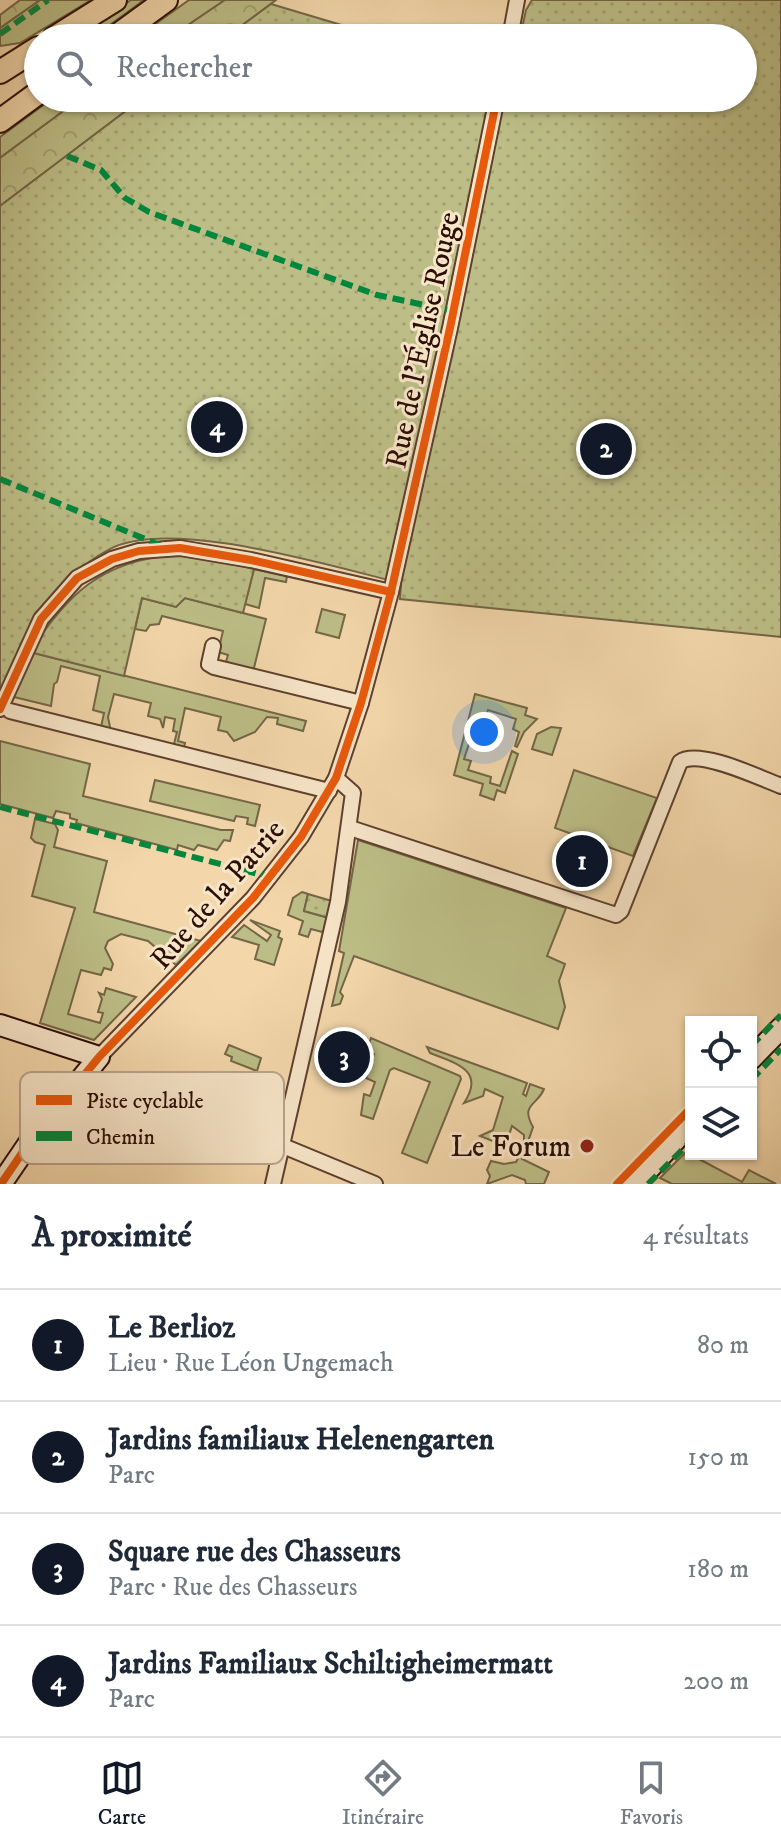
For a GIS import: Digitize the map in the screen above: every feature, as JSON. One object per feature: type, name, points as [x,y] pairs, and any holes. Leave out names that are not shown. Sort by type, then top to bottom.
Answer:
[{"type":"main road","points":[[76,24],[115,0]]},
{"type":"main road","points":[[133,24],[166,0]]},
{"type":"main road","points":[[0,72],[24,57]]},
{"type":"main road","points":[[0,121],[24,103]]},
{"type":"street","points":[[513,24],[517,0]]},
{"type":"street","name":"Rue de l'Église Rouge","points":[[391,592],[452,320],[494,112]]},
{"type":"street","points":[[5,710],[41,619],[77,578],[112,559],[139,551],[180,548],[251,560],[391,592]]},
{"type":"street","name":"Rue de la Patrie","points":[[87,1072],[253,898],[294,846],[333,784],[361,703],[391,592]]},
{"type":"street","points":[[213,646],[209,664],[214,667],[361,703]]},
{"type":"street","name":"Rue de la Patrie","points":[[5,710],[333,784]]},
{"type":"street","points":[[350,828],[616,915],[621,911],[680,762],[685,758],[704,758],[781,786]]},
{"type":"street","points":[[284,1142],[338,902],[350,828],[353,793],[333,784]]},
{"type":"street","points":[[0,1025],[99,1057]]},
{"type":"street","points":[[757,1053],[781,1028]]},
{"type":"street","points":[[635,1184],[685,1130]]},
{"type":"street","points":[[284,1146],[375,1184]]},
{"type":"street","name":"Rue de la Patrie","points":[[1,1184],[20,1156]]},
{"type":"street","points":[[273,1184],[278,1164]]},
{"type":"green space","points":[[20,0],[40,0],[0,28],[0,15]]},
{"type":"green space","points":[[40,0],[91,0],[51,24],[24,24],[24,41],[20,43],[0,46],[0,28]]},
{"type":"green space","points":[[131,0],[144,0],[111,24],[94,24]]},
{"type":"green space","points":[[189,0],[225,0],[190,24],[156,24]]},
{"type":"green space","points":[[225,0],[276,0],[244,24],[190,24]]},
{"type":"green space","points":[[532,0],[781,0],[781,637],[400,599],[401,583],[294,557],[209,541],[135,541],[108,550],[70,577],[30,631],[0,693],[0,206],[124,112],[757,112],[757,24],[523,24]]},
{"type":"green space","points":[[271,4],[338,24],[244,24]]},
{"type":"green space","points":[[34,112],[62,112],[0,158],[0,137]]},
{"type":"green space","points":[[62,112],[124,112],[0,206],[0,158]]},
{"type":"green space","points":[[173,555],[254,569],[243,613],[185,598],[176,607],[142,598],[124,676],[30,652],[58,613],[89,584],[126,565]]},
{"type":"green space","points":[[254,569],[287,576],[286,582],[265,578],[259,608],[245,604]]},
{"type":"green space","points":[[142,598],[176,607],[185,598],[266,619],[253,672],[225,665],[228,655],[218,652],[223,631],[162,616],[159,624],[150,625],[146,631],[135,629]]},
{"type":"green space","points":[[322,609],[345,615],[339,638],[316,632]]},
{"type":"green space","points":[[30,652],[306,721],[303,731],[277,724],[278,718],[267,717],[255,732],[234,741],[227,732],[218,730],[221,717],[185,708],[178,741],[185,743],[184,748],[174,744],[177,732],[173,731],[175,719],[165,717],[163,728],[160,719],[148,716],[151,703],[114,694],[108,717],[111,732],[101,727],[104,713],[93,710],[100,676],[61,666],[54,684],[51,706],[14,697]]},
{"type":"green space","points":[[475,694],[527,708],[525,715],[537,719],[524,732],[517,747],[519,732],[513,729],[516,719],[488,710],[485,720],[478,718],[472,735],[475,737],[470,741],[464,759],[471,761],[468,770],[491,777],[490,783],[500,786],[512,751],[518,754],[505,793],[497,790],[494,800],[480,795],[483,784],[454,775]]},
{"type":"green space","points":[[551,727],[561,728],[552,755],[532,749],[537,734]]},
{"type":"green space","points":[[0,741],[90,764],[83,796],[221,830],[233,830],[230,841],[224,840],[217,850],[198,845],[194,850],[178,845],[177,850],[76,823],[77,820],[70,818],[70,814],[56,811],[53,818],[0,804]]},
{"type":"green space","points":[[574,770],[657,798],[633,856],[555,828]]},
{"type":"green space","points":[[155,780],[260,805],[255,826],[247,824],[248,818],[236,816],[234,821],[150,801]]},
{"type":"green space","points":[[35,819],[55,824],[58,830],[54,847],[107,861],[94,912],[201,941],[176,965],[148,941],[121,934],[108,941],[105,948],[113,964],[111,970],[104,968],[101,975],[81,970],[68,1014],[100,1023],[103,1013],[98,1012],[102,999],[99,993],[104,995],[106,988],[136,997],[94,1040],[40,1023],[75,908],[32,896],[45,845],[31,838]]},
{"type":"green space","points":[[358,840],[566,908],[547,956],[565,964],[559,981],[565,1007],[558,1029],[354,956],[340,992],[343,996],[340,1004],[332,1006],[344,953],[339,951]]},
{"type":"green space","points":[[302,892],[308,894],[304,911],[329,918],[326,933],[311,929],[308,937],[299,934],[303,921],[288,915],[293,898]]},
{"type":"green space","points":[[308,894],[332,901],[329,918],[304,911]]},
{"type":"green space","points":[[250,920],[280,931],[278,937],[282,939],[274,965],[255,959],[259,945],[232,937],[244,925],[267,941],[271,935]]},
{"type":"green space","points":[[325,1036],[366,1052],[371,1038],[460,1076],[427,1163],[402,1153],[430,1082],[394,1068],[390,1070],[373,1119],[361,1115],[364,1094],[370,1096],[375,1082],[366,1078],[374,1054],[369,1052],[361,1078],[319,1062]]},
{"type":"green space","points":[[229,1045],[261,1058],[257,1071],[231,1061],[232,1057],[225,1054]]},
{"type":"green space","points":[[427,1047],[527,1083],[523,1094],[526,1096],[530,1084],[544,1089],[529,1109],[533,1127],[522,1159],[549,1172],[544,1184],[526,1184],[525,1180],[512,1175],[487,1184],[491,1161],[504,1164],[516,1162],[524,1148],[524,1135],[512,1126],[509,1135],[495,1142],[480,1136],[493,1130],[503,1097],[485,1089],[483,1096],[464,1103],[470,1092],[470,1075],[458,1065],[430,1053]]},
{"type":"green space","points":[[685,1153],[685,1160],[701,1160],[742,1182],[749,1170],[776,1184],[672,1184],[660,1178]]},
{"type":"marked path","points":[[0,34],[48,0]]},
{"type":"marked path","points":[[67,156],[101,170],[125,198],[149,212],[377,295],[453,311]]},
{"type":"marked path","points":[[0,479],[162,546]]},
{"type":"marked path","points":[[0,807],[270,877]]},
{"type":"marked path","points":[[757,1040],[781,1015]]},
{"type":"marked path","points":[[757,1074],[781,1049]]},
{"type":"marked path","points":[[648,1184],[685,1147]]},
{"type":"cycle path","points":[[87,1072],[253,898],[301,837],[336,778],[361,703],[391,592],[494,112]]},
{"type":"cycle path","points":[[0,709],[41,619],[77,578],[112,559],[139,551],[180,548],[251,560],[391,592]]},
{"type":"cycle path","points":[[617,1184],[685,1114]]},
{"type":"cycle path","points":[[1,1184],[20,1156]]},
{"type":"place","name":"Jardins Familiaux Schiltigheimermatt","points":[[217,427]]},
{"type":"place","name":"Jardins familiaux Helenengarten","points":[[606,449]]},
{"type":"place","name":"Le Berlioz","points":[[582,861]]},
{"type":"place","name":"Square rue des Chasseurs","points":[[344,1057]]},
{"type":"place","name":"Le Forum","points":[[587,1146]]}]
